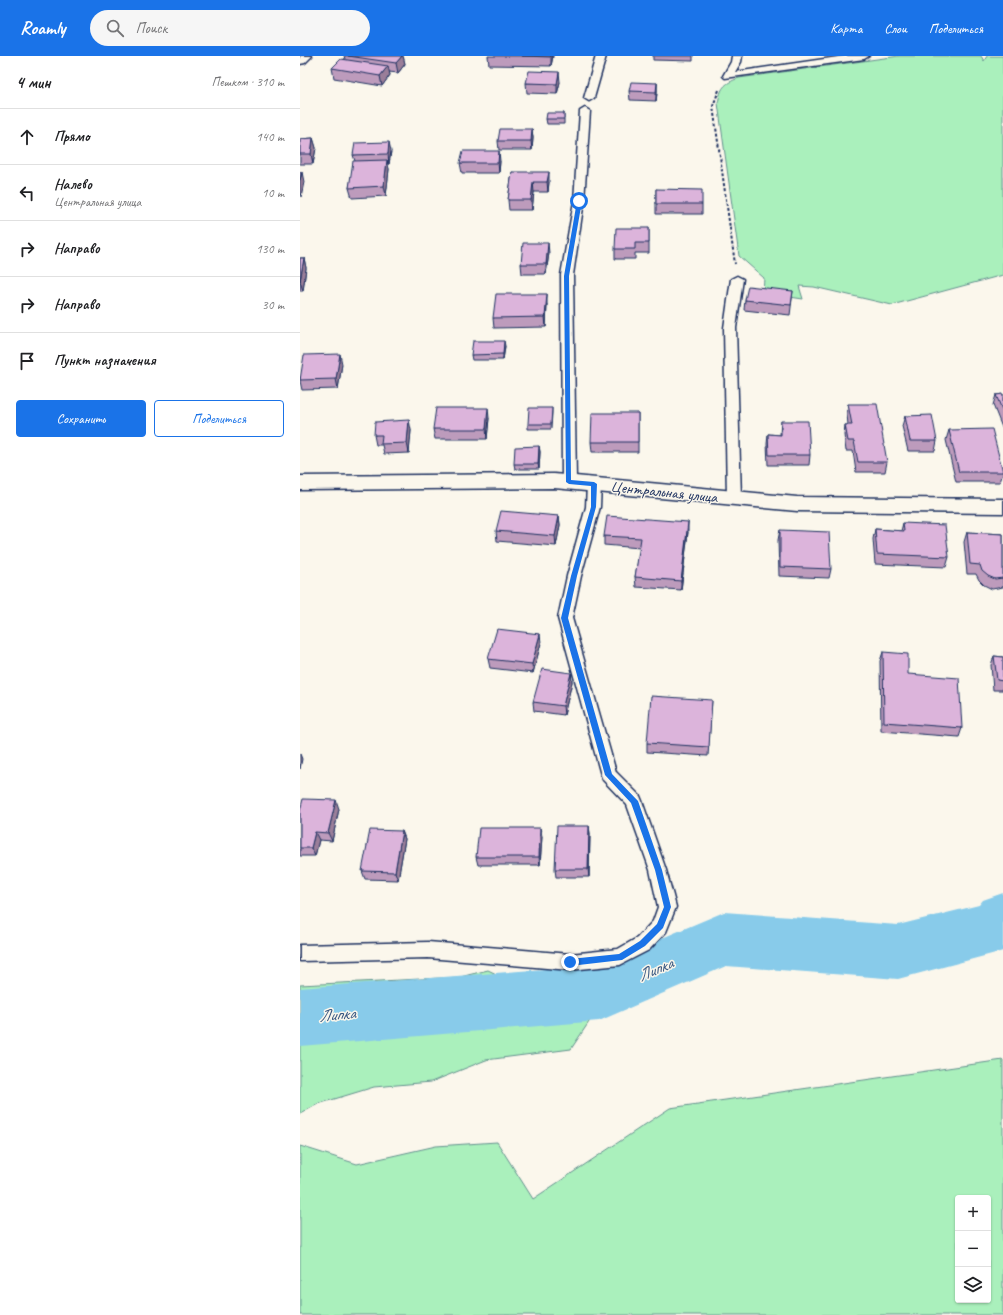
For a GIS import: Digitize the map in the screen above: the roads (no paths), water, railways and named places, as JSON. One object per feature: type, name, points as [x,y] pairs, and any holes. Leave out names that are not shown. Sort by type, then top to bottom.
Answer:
[{"type":"street","points":[[300,60],[305,56]]},
{"type":"street","name":"Центральная улица","points":[[300,483],[569,482],[797,504],[1003,506]]},
{"type":"lane","points":[[589,98],[601,56]]},
{"type":"lane","points":[[737,56],[736,62],[728,76],[864,56]]},
{"type":"lane","points":[[569,482],[567,276],[579,201],[585,111]]},
{"type":"lane","points":[[734,498],[730,328],[737,279]]},
{"type":"lane","points":[[300,953],[428,950],[570,962],[620,957],[643,944],[660,926],[667,907],[658,870],[634,801],[609,775],[565,618],[574,576],[593,507],[594,484]]},
{"type":"waterway","name":"Липка","points":[[300,1017],[599,993],[724,939],[898,952],[997,927],[1003,919]]}]
